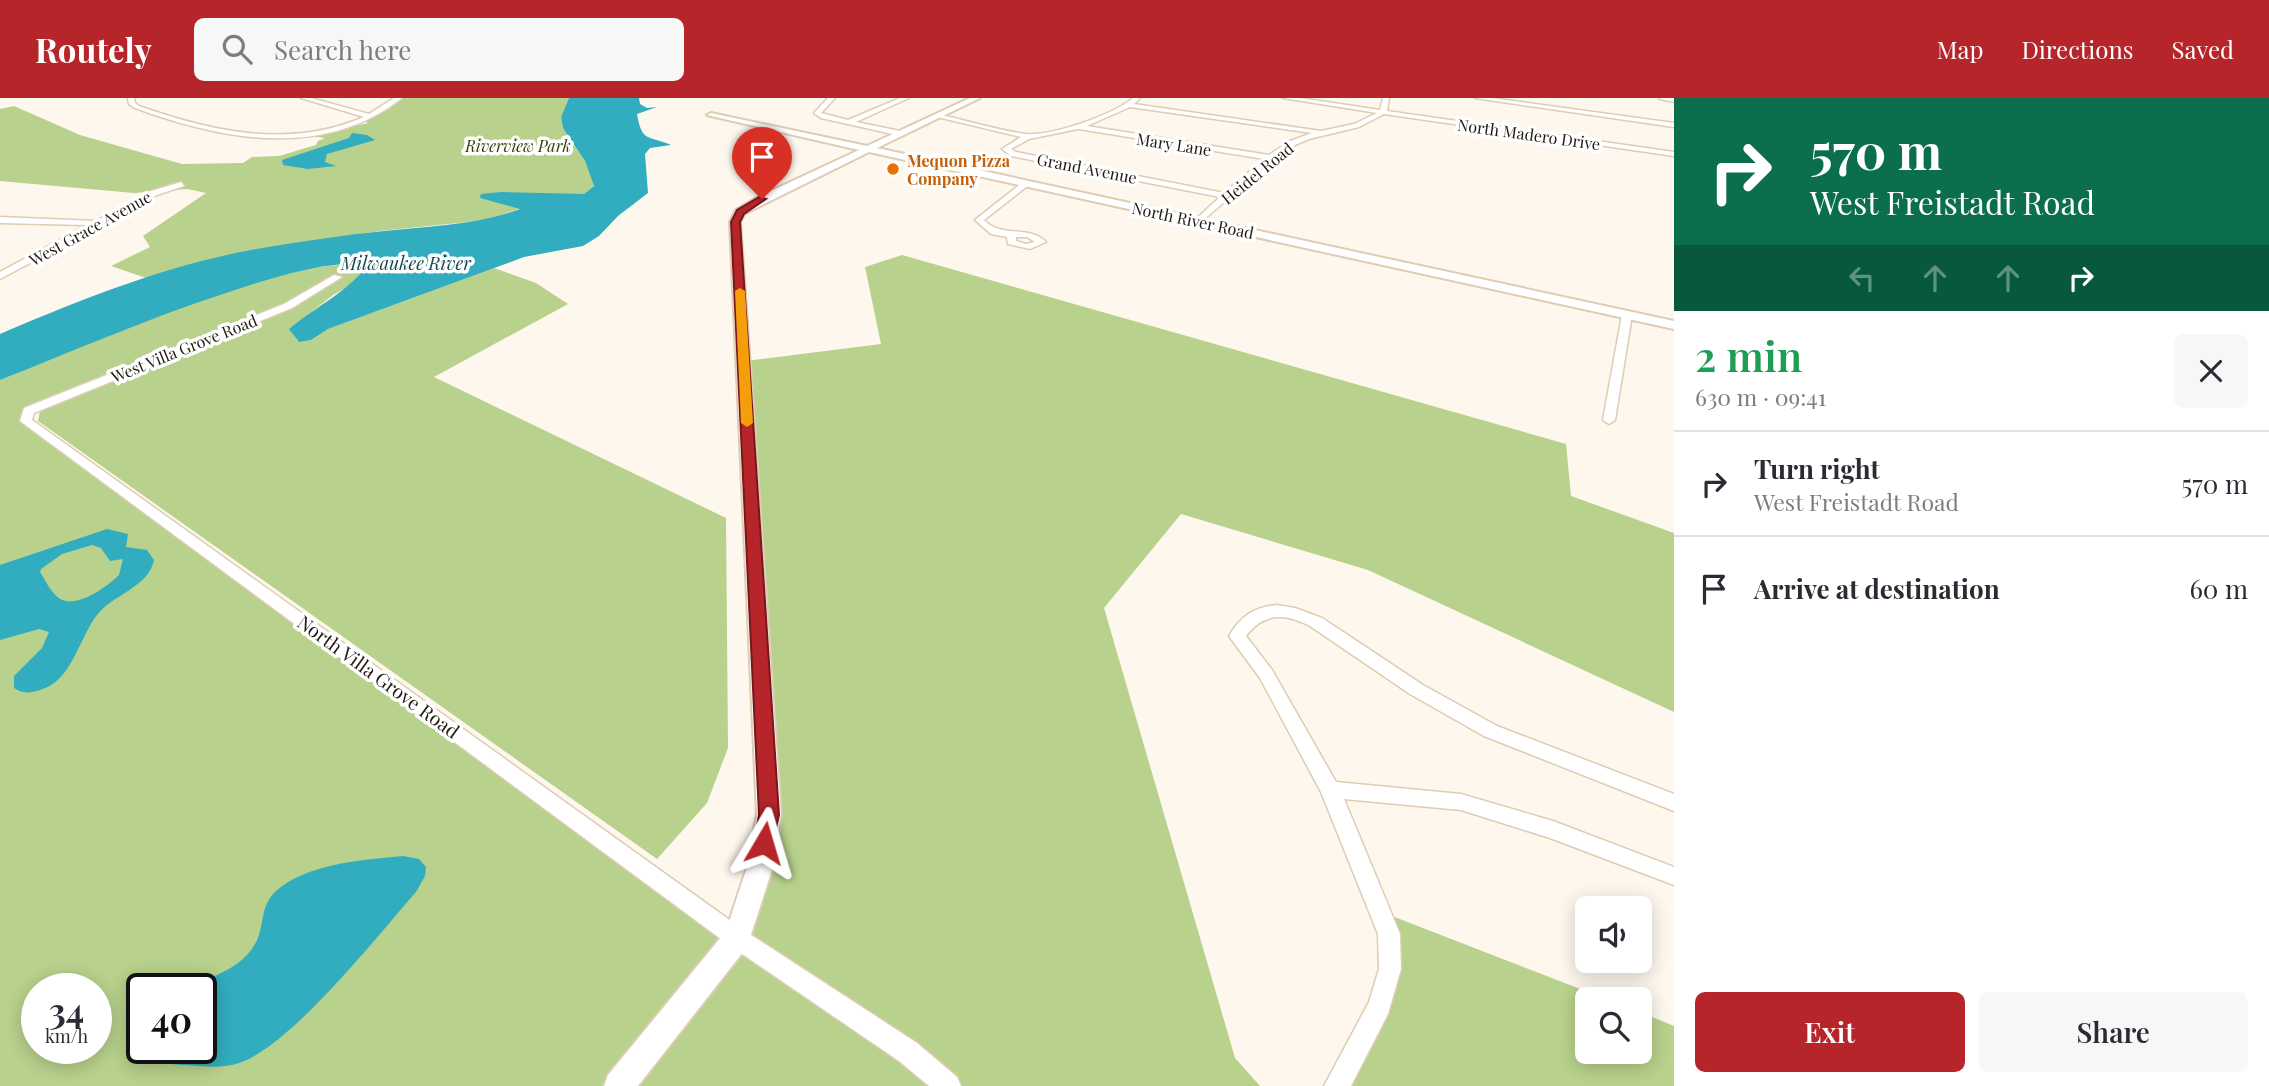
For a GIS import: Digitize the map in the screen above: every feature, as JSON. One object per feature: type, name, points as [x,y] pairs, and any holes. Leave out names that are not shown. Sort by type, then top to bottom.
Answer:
[{"type":"street","points":[[131,98],[132,104],[137,107],[220,134],[261,138],[292,136],[346,125],[370,116],[399,98]]},
{"type":"street","points":[[304,98],[370,116]]},
{"type":"street","points":[[832,98],[817,113],[830,120],[897,133]]},
{"type":"street","points":[[848,123],[906,98]]},
{"type":"street","points":[[619,1086],[737,938],[759,870],[769,815],[735,222],[740,212],[762,199],[976,98]]},
{"type":"street","name":"Grand Avenue","points":[[1138,98],[1130,105],[1077,127],[1015,142],[1006,149],[1014,154],[1228,196]]},
{"type":"street","name":"North Madero Drive","points":[[1286,98],[1674,155]]},
{"type":"street","points":[[1385,113],[1388,104],[1386,98]]},
{"type":"street","points":[[1478,98],[1674,125]]},
{"type":"street","points":[[1662,98],[1674,100]]},
{"type":"street","points":[[1130,105],[1322,133]]},
{"type":"street","name":"Heidel Road","points":[[1199,221],[1271,158],[1294,142],[1358,125],[1385,113]]},
{"type":"street","name":"North River Road","points":[[711,115],[1674,325]]},
{"type":"street","points":[[936,116],[1032,137]]},
{"type":"street","name":"Mary Lane","points":[[1077,127],[1271,158]]},
{"type":"street","name":"West Grace Avenue","points":[[0,276],[157,191],[181,184]]},
{"type":"street","points":[[1012,236],[984,228],[979,220],[1026,184]]},
{"type":"street","points":[[0,220],[98,223]]},
{"type":"street","name":"West Villa Grove Road","points":[[27,411],[288,306],[337,277]]},
{"type":"street","points":[[1609,420],[1627,315]]},
{"type":"street","name":"North Villa Grove Road","points":[[27,411],[26,421],[129,493],[737,938]]},
{"type":"street","points":[[1337,1086],[1380,1006],[1390,969],[1389,934],[1330,790],[1266,674],[1237,636],[1247,622],[1260,611],[1286,611],[1311,619],[1418,692],[1498,734],[1674,803]]},
{"type":"street","points":[[1330,790],[1461,802],[1553,830],[1674,876]]},
{"type":"street","points":[[737,938],[908,1052],[948,1086]]},
{"type":"green space","name":"Riverview Park","points":[[399,98],[569,98],[561,117],[563,128],[585,161],[594,186],[584,194],[480,198],[521,208],[487,220],[380,231],[265,248],[146,278],[111,266],[150,247],[143,236],[206,193],[188,189],[134,193],[0,181],[0,109],[14,106],[80,135],[182,164],[243,163],[252,157],[279,156],[316,145],[325,138],[309,136],[368,123],[362,120]]},
{"type":"green space","points":[[902,255],[1566,444],[1571,496],[1674,533],[1674,712],[1368,570],[1181,514],[1104,608],[1235,1058],[1260,1086],[0,1086],[0,380],[182,306],[276,276],[323,267],[370,262],[354,283],[333,295],[290,329],[298,341],[311,340],[328,329],[494,268],[536,283],[568,304],[434,377],[726,518],[728,748],[707,803],[657,859],[38,421],[40,411],[292,306],[28,411],[26,421],[737,938],[759,870],[745,361],[881,344],[865,267]]},
{"type":"green space","points":[[1379,911],[1575,987],[1575,1064],[1652,1064],[1652,1017],[1674,1026],[1674,1086],[1337,1086],[1380,1006]]},
{"type":"water","name":"Milwaukee River","points":[[569,98],[639,98],[640,104],[647,108],[657,107],[637,114],[641,130],[647,137],[671,145],[650,148],[645,154],[648,193],[618,216],[599,236],[583,246],[524,257],[328,329],[311,340],[299,342],[289,329],[353,282],[369,263],[334,265],[298,272],[246,286],[171,312],[0,380],[0,334],[98,294],[165,271],[268,247],[355,234],[470,222],[520,209],[480,198],[481,194],[584,194],[594,186],[585,161],[563,128],[561,117]]},
{"type":"water","points":[[352,133],[367,135],[375,140],[327,154],[325,162],[336,166],[308,169],[283,165],[282,160],[349,138]]},
{"type":"water","points":[[107,529],[128,534],[126,547],[147,550],[154,560],[151,569],[138,584],[97,615],[60,678],[33,692],[14,688],[14,676],[42,648],[49,632],[39,629],[0,640],[0,565]],"holes":[[[92,545],[101,548],[110,561],[123,559],[119,575],[108,585],[83,599],[60,599],[40,572],[62,554]]]},
{"type":"water","points":[[403,856],[419,859],[426,867],[425,876],[416,892],[333,987],[308,1013],[260,1053],[239,1063],[219,1067],[174,1064],[217,1064],[217,975],[235,965],[253,947],[271,896],[304,874],[354,861]]},
{"type":"slow traffic","points":[[740,291],[747,423]]},
{"type":"place","name":"Mequon Pizza Company","points":[[893,169]]},
{"type":"route","points":[[762,199],[740,212],[735,222],[769,815],[764,843]]}]
